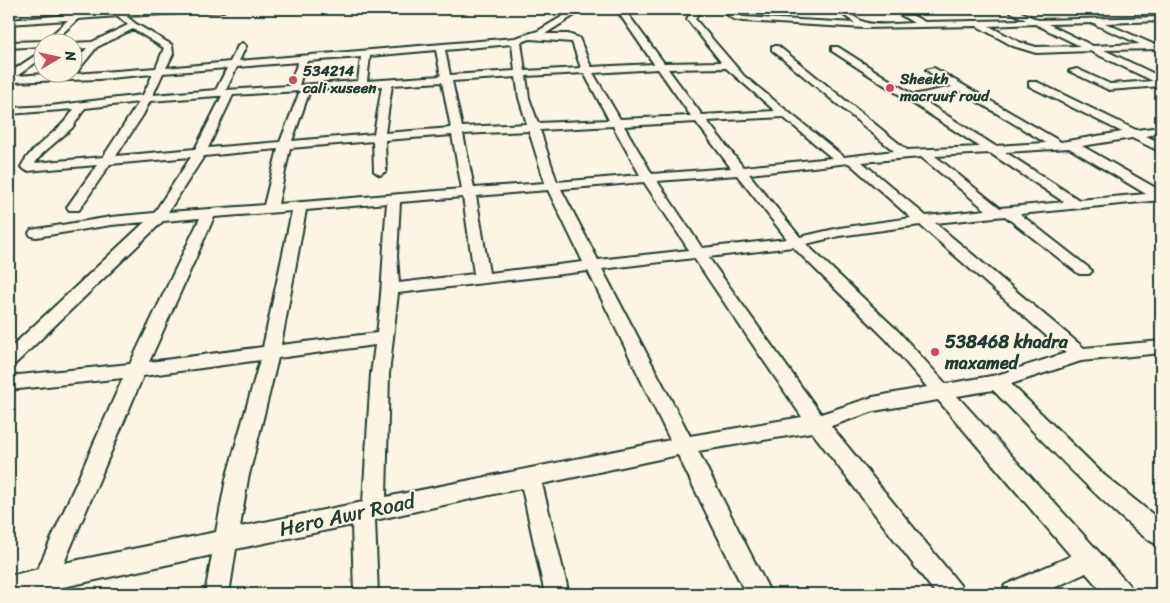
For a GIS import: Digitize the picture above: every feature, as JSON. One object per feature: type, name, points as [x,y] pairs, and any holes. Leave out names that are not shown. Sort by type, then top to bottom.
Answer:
[{"type":"street","points":[[61,32],[88,9]]},
{"type":"street","points":[[124,14],[142,9]]},
{"type":"street","points":[[9,27],[13,22],[223,9]]},
{"type":"street","points":[[524,39],[580,9]]},
{"type":"street","points":[[620,9],[640,33],[699,119],[806,254],[892,335],[1120,594]]},
{"type":"street","points":[[715,9],[695,9],[691,19],[739,77],[923,221],[1080,355]]},
{"type":"street","points":[[724,9],[742,19],[836,27],[1161,19]]},
{"type":"street","points":[[839,9],[855,21],[866,26]]},
{"type":"street","points":[[896,9],[924,25]]},
{"type":"street","points":[[1008,9],[1161,82]]},
{"type":"street","points":[[1125,12],[1161,26]]},
{"type":"street","points":[[1070,13],[1159,48]]},
{"type":"street","points":[[74,207],[147,98],[168,54],[168,47],[133,26],[124,14]]},
{"type":"street","points":[[979,24],[1027,48],[1048,51],[1159,48]]},
{"type":"street","points":[[82,46],[94,45],[133,26]]},
{"type":"street","points":[[82,74],[160,70],[440,49],[524,39],[568,38],[576,40],[587,70],[617,124],[648,178],[698,253],[817,422],[952,594]]},
{"type":"street","points":[[524,39],[521,74],[524,98],[552,185],[686,446],[759,594]]},
{"type":"street","points":[[9,45],[32,44]]},
{"type":"street","points":[[82,60],[94,45]]},
{"type":"street","points":[[9,360],[158,218],[199,154],[242,46]]},
{"type":"street","points":[[775,48],[904,154]]},
{"type":"street","points":[[440,49],[456,132],[471,193],[482,278]]},
{"type":"street","points":[[835,49],[996,150],[1076,204]]},
{"type":"street","points":[[362,85],[366,54]]},
{"type":"street","points":[[293,89],[304,58]]},
{"type":"street","points":[[9,78],[32,61]]},
{"type":"street","points":[[9,111],[224,93],[587,70],[728,65]]},
{"type":"street","points":[[931,70],[1161,196]]},
{"type":"street","points":[[1074,71],[1109,87],[1161,82]]},
{"type":"street","points":[[9,78],[32,77]]},
{"type":"street","points":[[380,172],[379,138],[387,84]]},
{"type":"street","points":[[1033,84],[1161,148]]},
{"type":"street","points":[[270,208],[284,147],[306,88]]},
{"type":"street","points":[[912,98],[962,88]]},
{"type":"street","points":[[82,105],[69,125],[30,160],[27,167],[456,132],[786,114]]},
{"type":"street","points":[[36,233],[111,221],[208,215],[270,208],[394,200],[552,185],[739,171],[904,154],[1065,145],[1161,130]]},
{"type":"street","points":[[924,153],[1084,271]]},
{"type":"street","points":[[391,289],[796,242],[839,232],[923,221],[1161,196]]},
{"type":"street","points":[[366,594],[368,511],[380,374],[391,289],[390,256],[394,200]]},
{"type":"street","points":[[217,594],[236,479],[271,352],[300,206]]},
{"type":"street","points":[[41,587],[136,370],[208,215]]},
{"type":"street","points":[[9,383],[136,370],[385,338]]},
{"type":"street","name":"Hero Awr Road","points":[[9,588],[41,587],[225,540],[530,477],[817,422],[873,404],[997,382],[1080,355],[1161,347]]},
{"type":"street","points":[[997,382],[1132,514],[1161,535]]},
{"type":"street","points":[[530,477],[557,594]]},
{"type":"street","points":[[1014,594],[1090,559]]},
{"type":"place","name":"534214 cali xuseen","points":[[293,80]]},
{"type":"place","name":"Sheekh macruuf roud","points":[[890,88]]},
{"type":"place","name":"538468 khadra maxamed","points":[[935,352]]}]
